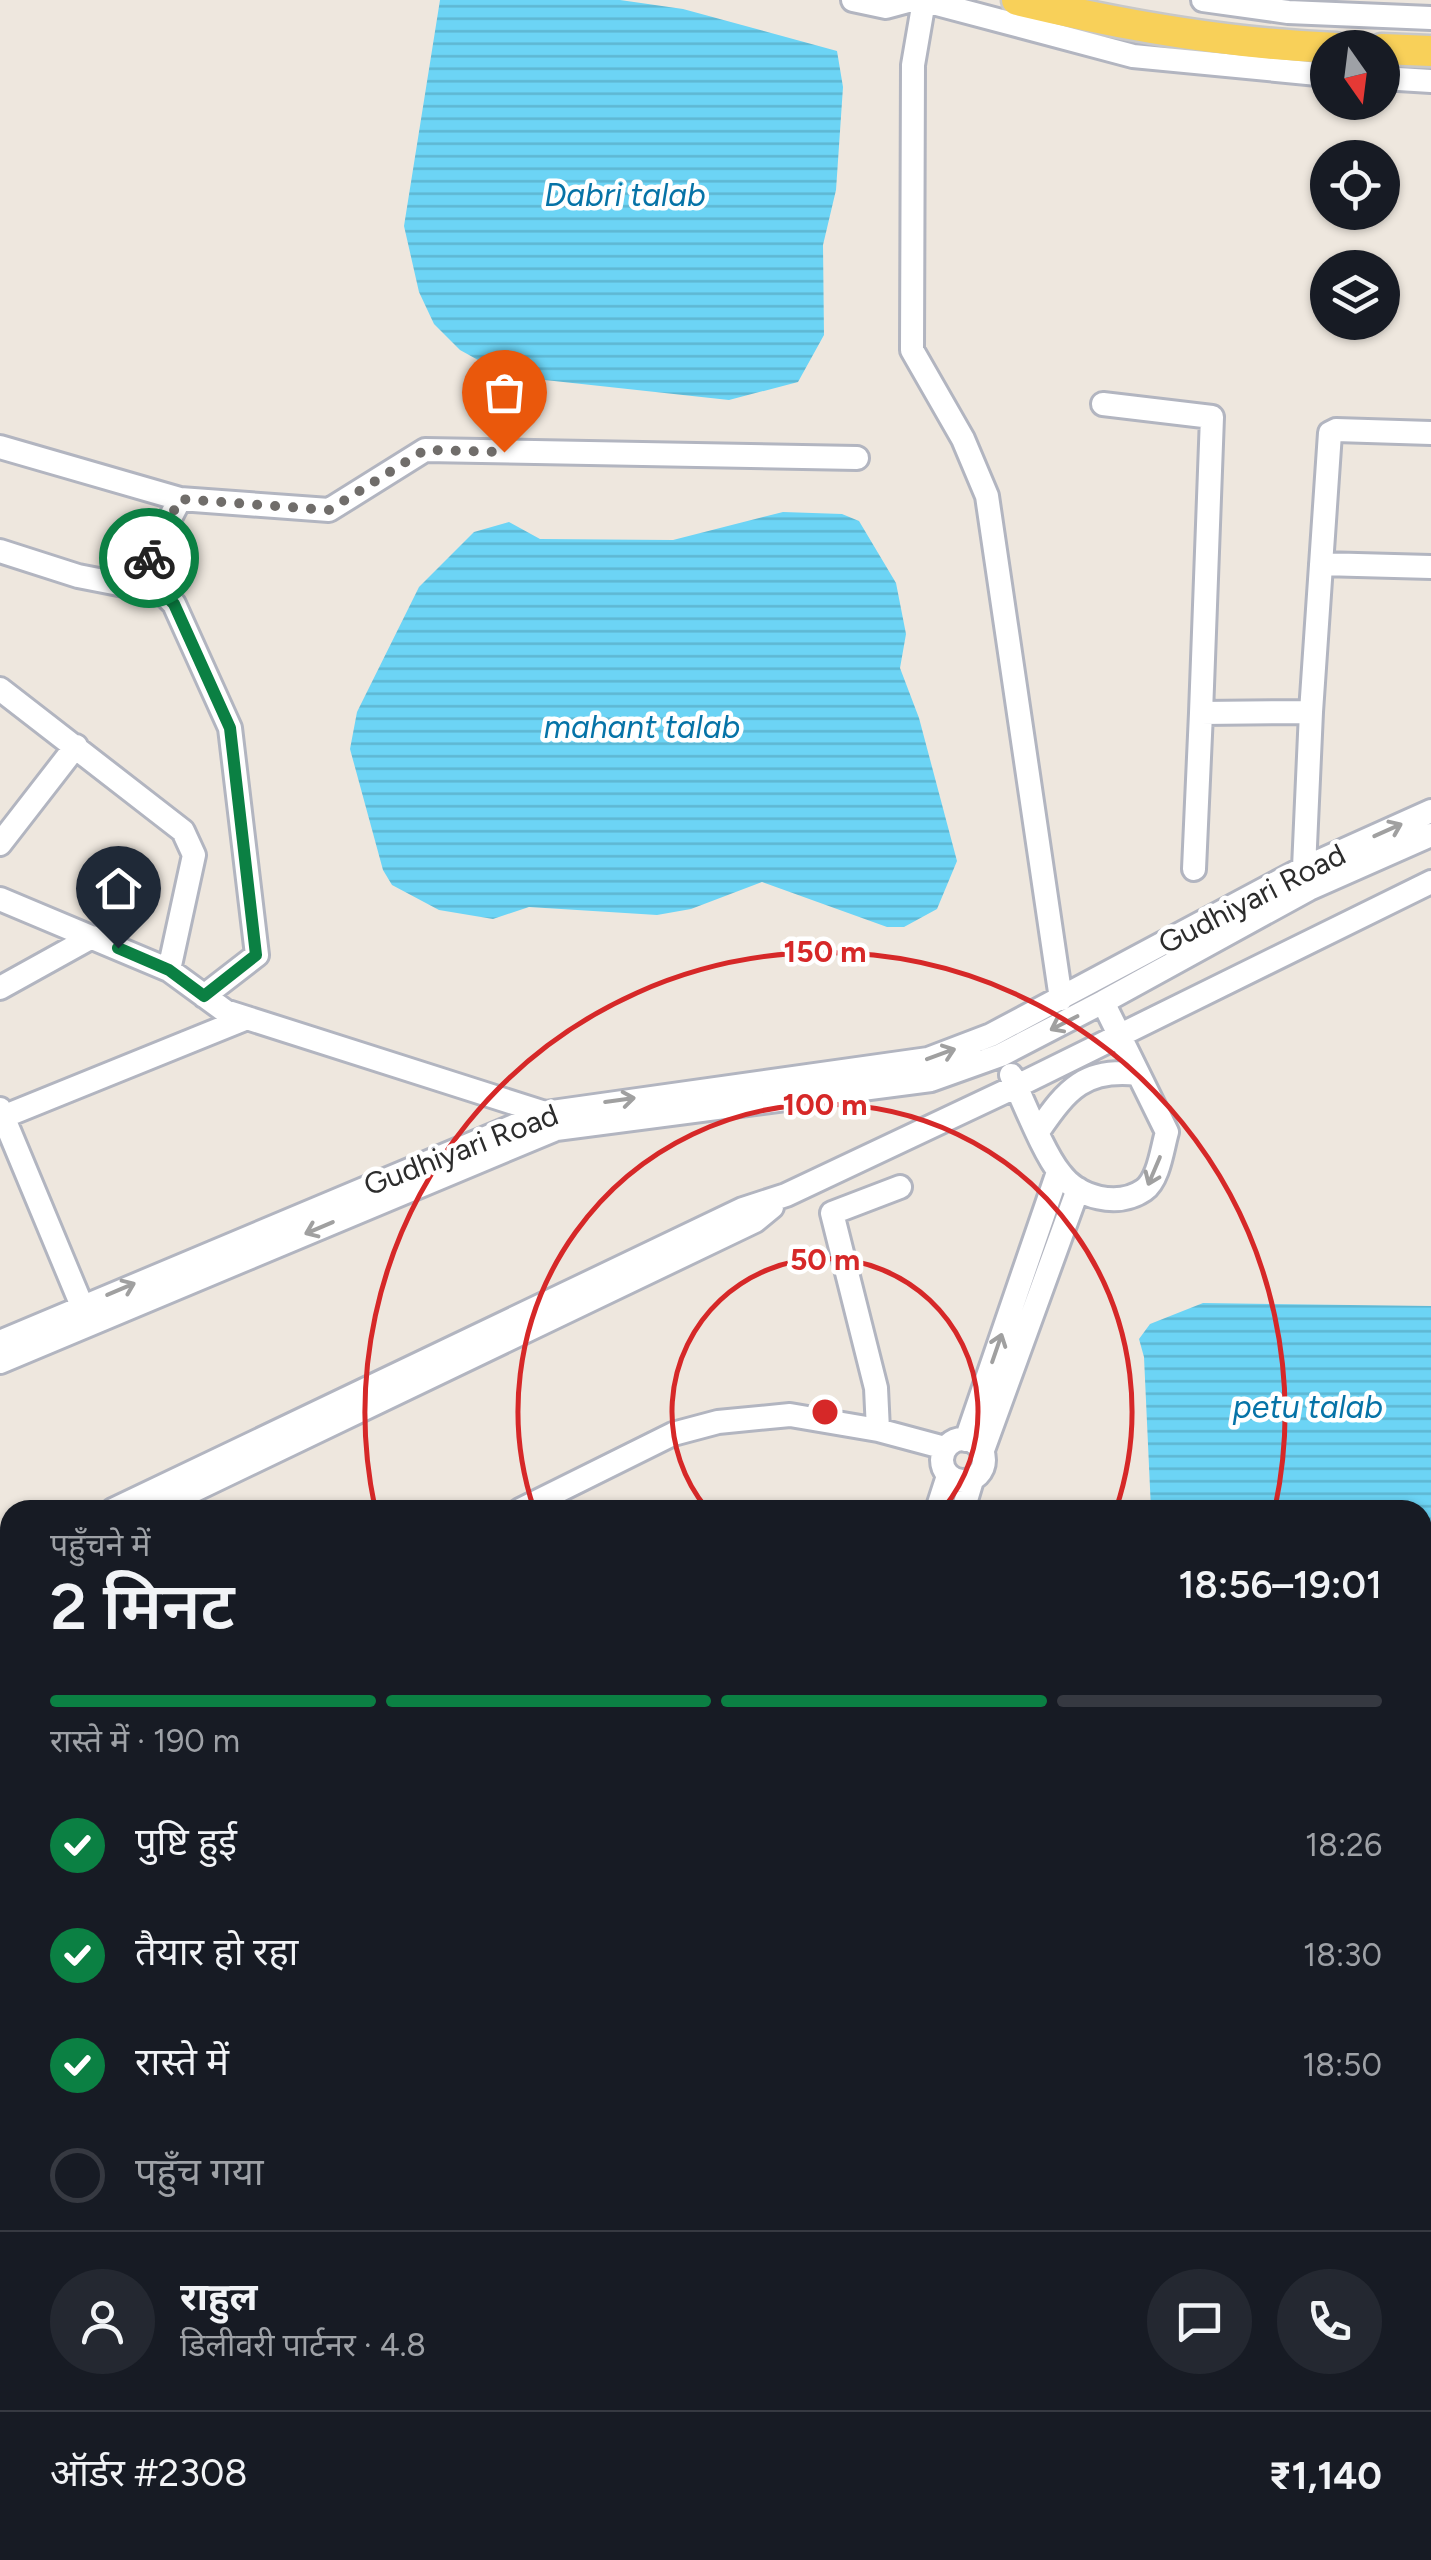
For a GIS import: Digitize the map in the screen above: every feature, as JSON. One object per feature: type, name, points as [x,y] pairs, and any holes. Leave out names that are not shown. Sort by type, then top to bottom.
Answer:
[{"type":"main road","points":[[1017,0],[1080,15],[1246,42],[1310,46]]},
{"type":"main road","points":[[1400,50],[1431,51]]},
{"type":"street","points":[[853,0],[886,7],[912,0]]},
{"type":"street","points":[[1061,999],[987,496],[962,439],[912,350],[913,65],[923,0],[1134,56],[1310,74]]},
{"type":"street","points":[[1203,0],[1288,12],[1431,18]]},
{"type":"street","points":[[1400,79],[1431,81]]},
{"type":"street","points":[[1103,404],[1212,417],[1194,869]]},
{"type":"street","points":[[1304,868],[1310,712],[1330,433],[1431,433]]},
{"type":"street","points":[[0,447],[180,499],[329,510],[425,450],[857,458]]},
{"type":"street","points":[[0,551],[78,576],[124,585],[142,572],[180,499]]},
{"type":"street","points":[[1321,564],[1431,567]]},
{"type":"street","points":[[142,572],[174,604],[230,728],[256,955],[204,996]]},
{"type":"street","points":[[0,689],[183,831],[194,855],[169,970]]},
{"type":"street","points":[[1200,713],[1310,712]]},
{"type":"street","points":[[0,844],[76,746]]},
{"type":"street","name":"Gudhiyari Road","points":[[0,1342],[85,1315],[551,1121],[928,1060],[990,1035],[1061,999],[1304,868],[1431,811]]},
{"type":"street","name":"Gudhiyari Road","points":[[551,1121],[931,1080],[1002,1054],[1309,888],[1431,835]]},
{"type":"street","points":[[134,1500],[743,1208],[786,1195],[1017,1086],[1431,882]]},
{"type":"street","points":[[0,899],[169,970],[225,1011],[551,1121]]},
{"type":"street","points":[[0,988],[92,937]]},
{"type":"street","points":[[1002,1054],[1058,1172],[1078,1189],[1099,1199],[1145,1190],[1155,1175],[1166,1132],[1103,1002]]},
{"type":"street","points":[[85,1315],[1,1115],[248,1018]]},
{"type":"street","points":[[1039,1130],[1067,1093],[1089,1077],[1114,1071],[1138,1074]]},
{"type":"street","points":[[965,1446],[1058,1172]]},
{"type":"street","points":[[878,1430],[876,1388],[832,1213],[900,1187]]},
{"type":"street","points":[[972,1480],[960,1482],[948,1476],[943,1467],[965,1446],[1078,1189]]},
{"type":"street","points":[[174,1500],[754,1221],[786,1195]]},
{"type":"street","name":"Gudhiyari Road","points":[[0,1362],[85,1315]]},
{"type":"street","points":[[540,1500],[672,1434],[718,1422],[790,1415],[965,1446],[984,1462],[972,1480],[966,1500]]},
{"type":"street","points":[[941,1500],[948,1476]]},
{"type":"water","name":"Dabri talab","points":[[440,0],[620,0],[683,9],[837,51],[843,87],[836,190],[823,245],[824,335],[798,382],[729,400],[507,376],[460,350],[434,324],[419,292],[404,226]]},
{"type":"water","name":"mahant talab","points":[[783,512],[842,514],[859,521],[896,583],[906,634],[900,668],[919,718],[957,861],[937,909],[904,927],[887,927],[762,882],[691,909],[657,915],[529,907],[493,919],[439,910],[392,885],[383,870],[350,749],[357,712],[419,587],[474,532],[509,522],[540,539],[673,540]]},
{"type":"water","name":"petu talab","points":[[1203,1303],[1431,1306],[1431,1500],[1151,1500],[1144,1357],[1139,1339],[1150,1324]]},
{"type":"way so far","points":[[149,558],[180,499],[329,510],[425,450],[504,452]]},
{"type":"route","points":[[118,948],[169,970],[204,996],[256,955],[230,728],[174,604],[142,572],[149,558]]}]
